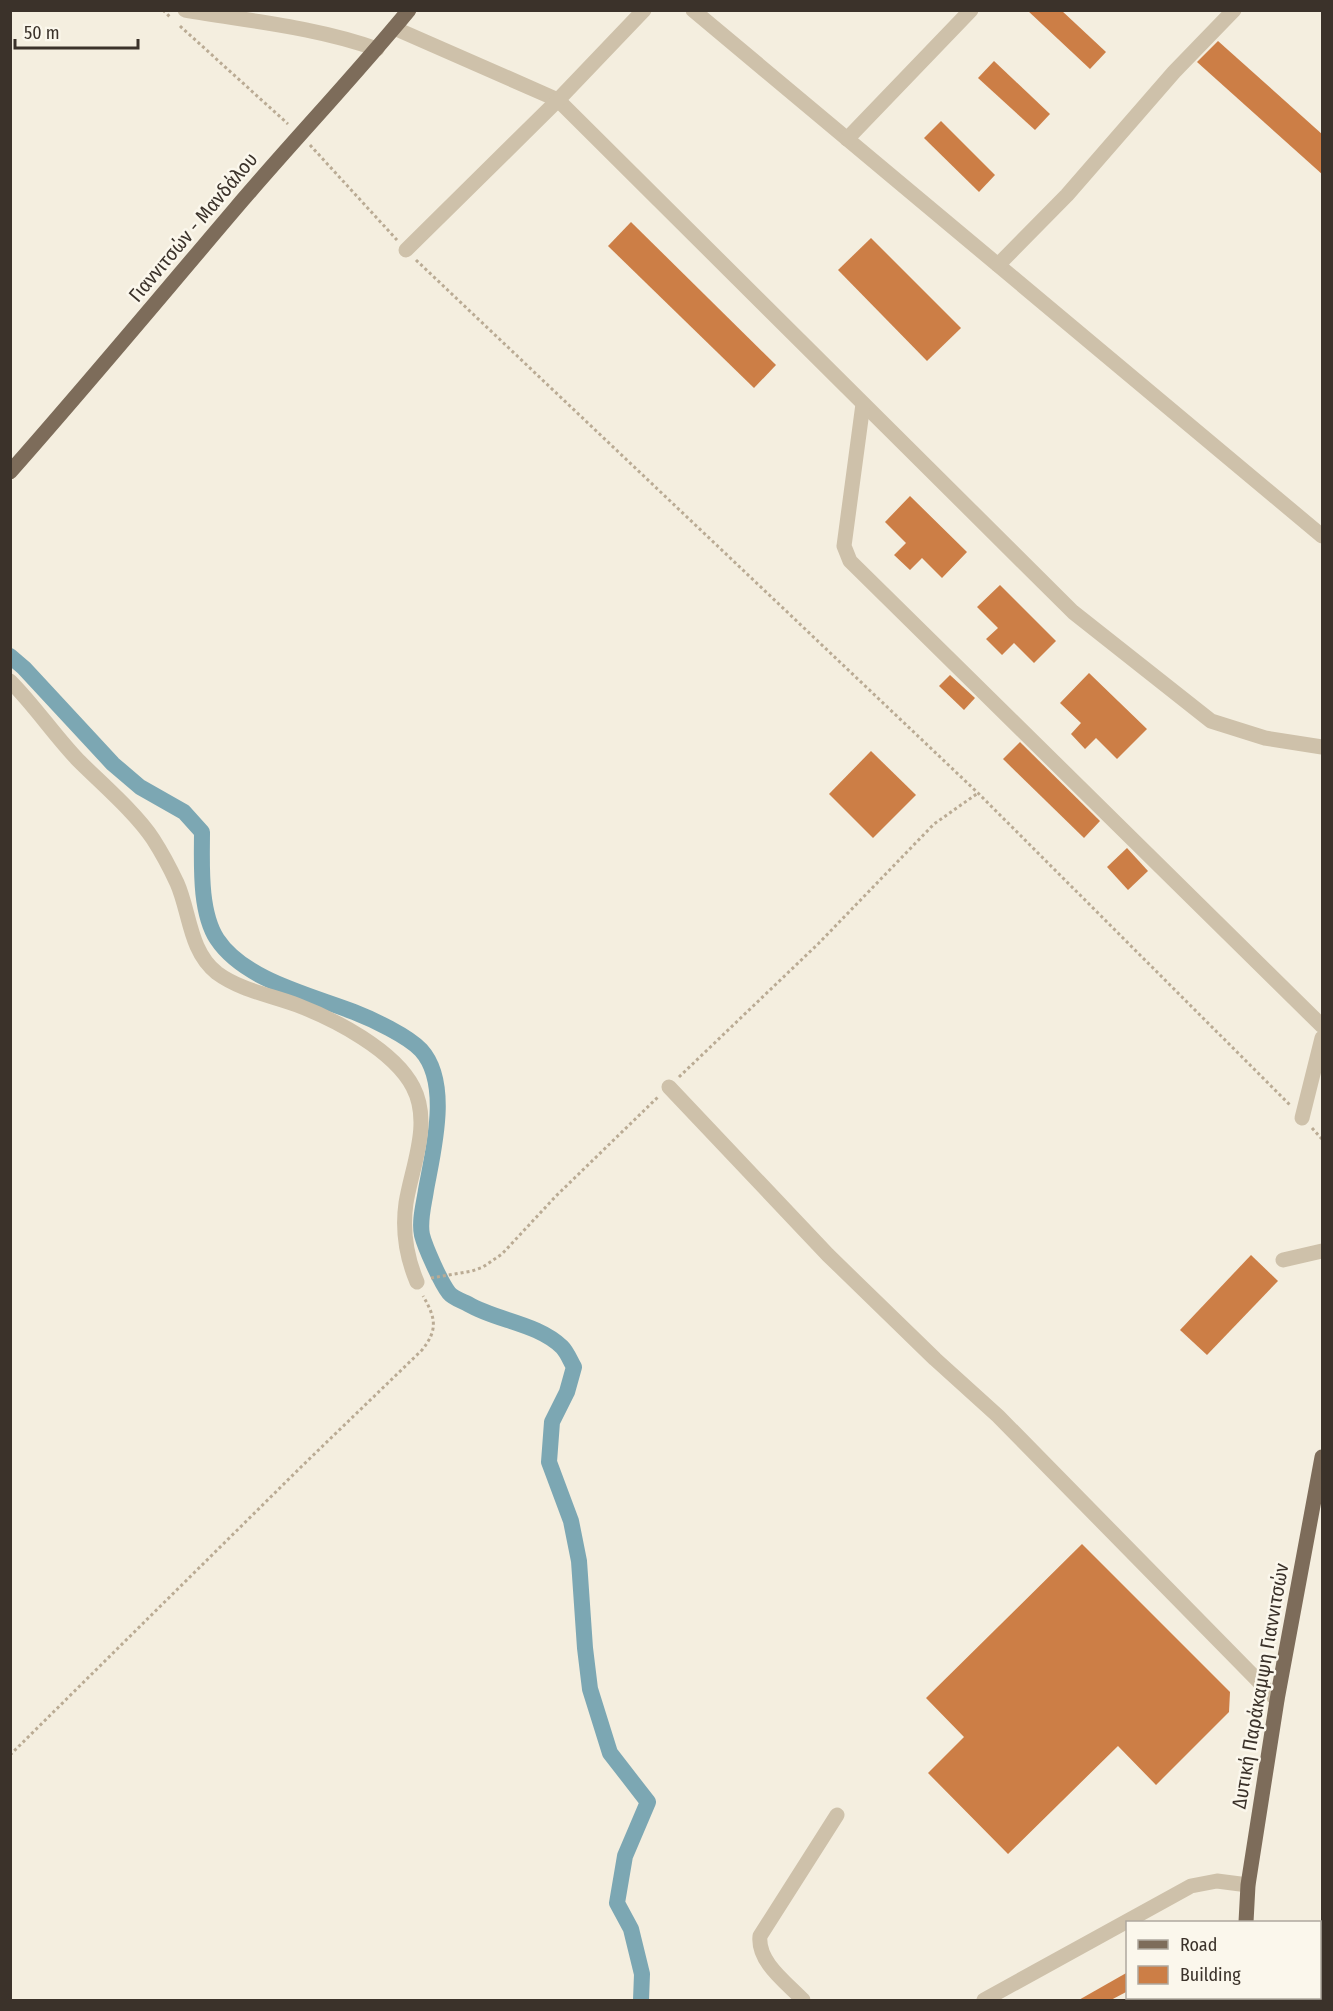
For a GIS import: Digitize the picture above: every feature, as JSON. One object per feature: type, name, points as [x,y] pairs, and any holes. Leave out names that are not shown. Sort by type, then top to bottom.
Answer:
[{"type":"main road","name":"Γιαννιτσών - Μανδάλου","points":[[10,472],[409,10]]},
{"type":"main road","name":"Δυτική Παράκαμψη Γιαννιτσών","points":[[1246,1921],[1248,1885],[1276,1700],[1323,1457]]},
{"type":"street","points":[[185,10],[322,33],[377,49]]},
{"type":"street","points":[[406,250],[558,100],[644,10]]},
{"type":"street","points":[[693,10],[1323,536]]},
{"type":"street","points":[[847,140],[971,10]]},
{"type":"street","points":[[998,265],[1067,195],[1174,72],[1234,10]]},
{"type":"street","points":[[394,28],[558,100],[1073,612],[1211,721],[1265,738],[1323,747]]},
{"type":"street","points":[[863,404],[844,546],[850,561],[1323,1026]]},
{"type":"street","points":[[10,681],[77,759],[152,838],[177,884],[195,941],[215,972],[253,991],[311,1011],[365,1040],[392,1061],[413,1086],[420,1108],[419,1145],[406,1204],[405,1241],[408,1258],[417,1282]]},
{"type":"street","points":[[1302,1118],[1323,1038]]},
{"type":"street","points":[[669,1087],[828,1255],[935,1359],[998,1416],[1276,1700]]},
{"type":"street","points":[[1283,1260],[1323,1251]]},
{"type":"street","points":[[803,2001],[766,1960],[759,1945],[760,1936],[837,1815]]},
{"type":"street","points":[[1128,1921],[1191,1886],[1217,1881],[1248,1885]]},
{"type":"street","points":[[984,2001],[1126,1922]]},
{"type":"path","points":[[163,10],[171,18]]},
{"type":"path","points":[[180,26],[300,134],[406,250],[978,793],[1323,1139]]},
{"type":"path","points":[[10,1755],[422,1350],[433,1333],[434,1321],[417,1282],[440,1275],[483,1268],[502,1254],[556,1196],[827,936],[934,824],[978,793]]},
{"type":"building","points":[[1027,10],[1061,10],[1106,52],[1090,69]]},
{"type":"building","points":[[1218,41],[1323,135],[1323,175],[1197,62]]},
{"type":"building","points":[[994,61],[1050,114],[1035,130],[978,78]]},
{"type":"building","points":[[941,121],[995,175],[979,192],[924,138]]},
{"type":"building","points":[[631,222],[776,365],[754,388],[608,246]]},
{"type":"building","points":[[871,238],[961,328],[927,361],[838,270]]},
{"type":"building","points":[[910,496],[967,552],[942,578],[922,558],[910,570],[894,555],[906,543],[885,522]]},
{"type":"building","points":[[1000,585],[1056,641],[1034,663],[1014,643],[1002,655],[986,639],[998,628],[977,607]]},
{"type":"building","points":[[1089,673],[1147,729],[1117,759],[1096,738],[1085,749],[1071,734],[1081,723],[1060,703]]},
{"type":"building","points":[[950,675],[975,698],[964,710],[939,686]]},
{"type":"building","points":[[1020,742],[1100,821],[1084,838],[1003,759]]},
{"type":"building","points":[[871,751],[916,795],[873,838],[829,794]]},
{"type":"building","points":[[1127,848],[1148,871],[1128,890],[1107,867]]},
{"type":"building","points":[[1251,1255],[1278,1281],[1207,1355],[1180,1330]]},
{"type":"building","points":[[1082,1544],[1230,1692],[1229,1712],[1156,1785],[1118,1746],[1008,1854],[928,1773],[964,1737],[926,1698]]},
{"type":"building","points":[[1126,1973],[1126,1992],[1109,2001],[1077,2001]]},
{"type":"waterway","points":[[10,656],[24,668],[113,764],[140,787],[184,812],[202,832],[202,872],[207,915],[217,939],[229,953],[261,976],[370,1019],[399,1034],[421,1050],[430,1064],[438,1099],[435,1137],[421,1230],[426,1248],[438,1273],[449,1293],[455,1298],[491,1315],[529,1327],[552,1339],[564,1349],[574,1367],[567,1392],[552,1422],[549,1462],[571,1521],[579,1561],[590,1689],[610,1753],[648,1802],[625,1856],[617,1903],[631,1929],[642,1974],[641,2000]]}]
